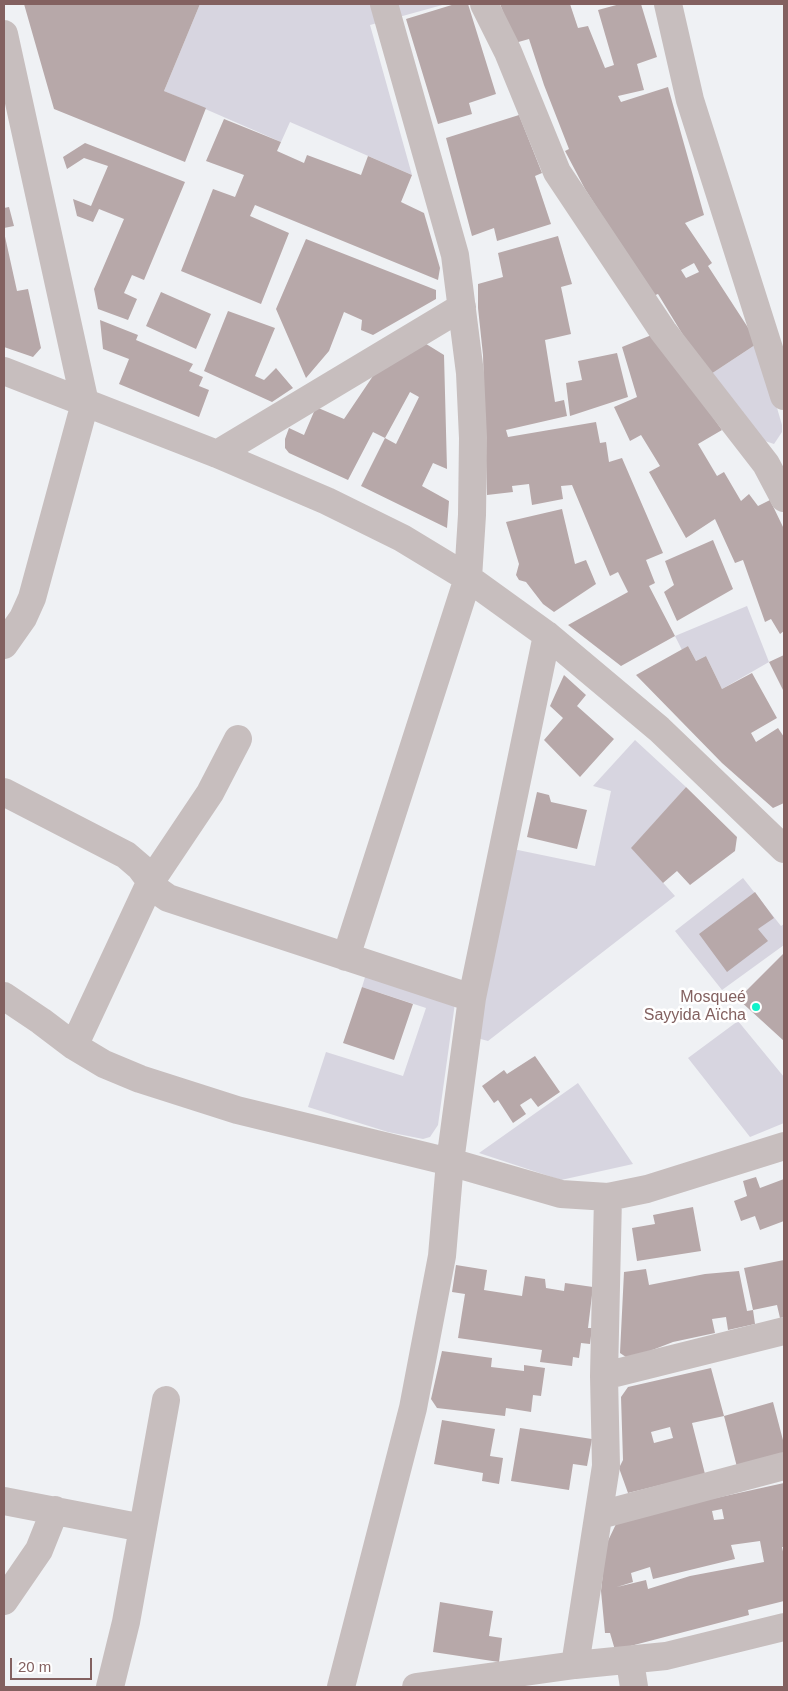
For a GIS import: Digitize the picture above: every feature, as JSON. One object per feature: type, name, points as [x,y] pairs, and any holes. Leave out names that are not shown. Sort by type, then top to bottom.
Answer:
[{"type":"street","points":[[346,958],[468,578],[473,438],[470,373],[455,255],[384,4]]},
{"type":"street","points":[[484,4],[508,52],[557,172],[663,331],[775,460],[784,498]]},
{"type":"street","points":[[668,4],[690,100],[784,396]]},
{"type":"street","points":[[4,34],[85,403],[32,598],[23,618],[4,645]]},
{"type":"street","points":[[217,454],[462,307]]},
{"type":"street","points":[[4,371],[217,454],[327,500],[402,538],[468,578],[547,635],[659,729],[784,849]]},
{"type":"street","points":[[341,1687],[413,1408],[442,1256],[450,1162],[472,998],[547,635]]},
{"type":"street","points":[[74,1046],[150,881],[210,793],[238,739]]},
{"type":"street","points":[[4,792],[126,855],[140,867],[150,881],[168,898],[472,998]]},
{"type":"street","points":[[4,996],[41,1020],[74,1046],[104,1064],[140,1079],[236,1110],[450,1162],[561,1194],[608,1197],[647,1189],[784,1146]]},
{"type":"street","points":[[575,1665],[600,1515],[606,1466],[604,1376],[608,1197]]},
{"type":"street","points":[[604,1376],[784,1331]]},
{"type":"street","points":[[110,1687],[126,1622],[166,1400]]},
{"type":"street","points":[[600,1515],[784,1466]]},
{"type":"street","points":[[4,1501],[143,1528]]},
{"type":"street","points":[[4,1601],[39,1550],[55,1510]]},
{"type":"street","points":[[416,1687],[575,1665],[632,1674],[666,1656],[784,1627]]},
{"type":"shaded area","points":[[200,4],[446,4],[370,25],[412,175],[290,122],[281,142],[164,91]]},
{"type":"shaded area","points":[[758,343],[782,425],[782,432],[774,444],[759,439],[708,376]]},
{"type":"shaded area","points":[[747,606],[769,662],[722,689],[706,656],[696,661],[688,646],[682,650],[675,636]]},
{"type":"shaded area","points":[[635,740],[686,787],[632,848],[675,896],[488,1041],[477,1038],[513,849],[595,866],[611,791],[593,786]]},
{"type":"shaded area","points":[[743,878],[781,926],[784,924],[784,945],[722,990],[675,931]]},
{"type":"shaded area","points":[[366,974],[455,1003],[438,1125],[430,1137],[423,1139],[388,1132],[308,1107],[326,1052],[403,1076],[426,1008],[362,987]]},
{"type":"shaded area","points":[[738,1021],[784,1077],[784,1123],[750,1137],[688,1058]]},
{"type":"shaded area","points":[[578,1083],[633,1164],[561,1180],[479,1153]]},
{"type":"building","points":[[24,4],[200,4],[164,91],[206,108],[185,162],[54,109]]},
{"type":"building","points":[[455,4],[468,4],[496,94],[469,103],[472,114],[438,124],[406,19]]},
{"type":"building","points":[[500,4],[570,4],[578,28],[588,26],[605,68],[614,65],[598,10],[620,4],[641,4],[657,57],[637,64],[644,90],[618,96],[621,102],[668,87],[704,215],[685,223],[712,263],[708,266],[758,343],[708,376],[658,294],[653,296],[585,189],[565,151],[569,149],[544,85],[529,39],[515,43]],"holes":[[[694,263],[699,272],[686,278],[681,270]]]},
{"type":"building","points":[[519,115],[542,173],[535,176],[551,224],[497,241],[494,228],[472,236],[446,138]]},
{"type":"building","points":[[224,119],[281,142],[277,151],[304,163],[307,155],[361,175],[368,156],[412,175],[401,202],[424,213],[440,268],[438,280],[255,205],[250,216],[289,233],[261,304],[181,271],[213,189],[235,197],[244,175],[206,161]]},
{"type":"building","points":[[85,143],[185,182],[144,280],[132,275],[124,293],[137,299],[128,320],[98,309],[94,289],[124,219],[99,209],[93,222],[77,216],[73,199],[91,206],[108,166],[84,158],[67,169],[63,157]]},
{"type":"building","points":[[9,207],[14,226],[4,228],[4,208]]},
{"type":"building","points":[[4,232],[17,291],[28,289],[41,348],[33,357],[4,347]]},
{"type":"building","points":[[558,236],[572,284],[561,287],[571,334],[545,340],[555,402],[564,400],[567,416],[506,430],[508,437],[596,422],[600,443],[606,442],[609,462],[622,458],[663,553],[646,560],[655,583],[649,586],[675,636],[621,666],[568,625],[628,592],[618,572],[610,576],[572,485],[561,486],[563,499],[532,505],[529,484],[512,486],[513,492],[487,495],[483,355],[478,308],[478,284],[503,277],[498,253]]},
{"type":"building","points":[[306,239],[436,290],[436,299],[373,335],[361,330],[362,320],[344,312],[329,351],[306,378],[276,309]]},
{"type":"building","points":[[161,292],[211,314],[196,349],[146,326]]},
{"type":"building","points":[[228,311],[275,328],[255,376],[264,380],[276,368],[293,388],[272,402],[204,371]]},
{"type":"building","points":[[100,320],[138,335],[136,340],[193,364],[189,371],[203,377],[199,386],[209,390],[199,417],[119,384],[129,359],[103,349]]},
{"type":"building","points":[[654,334],[722,430],[698,444],[717,476],[724,472],[741,501],[749,494],[758,506],[770,500],[784,529],[784,631],[780,634],[771,619],[765,622],[743,560],[735,563],[715,519],[686,538],[649,472],[660,466],[641,435],[630,441],[614,407],[637,397],[622,347]]},
{"type":"building","points":[[423,342],[444,355],[447,469],[433,463],[422,486],[449,501],[447,528],[361,486],[385,438],[373,432],[348,480],[289,453],[285,448],[285,439],[289,428],[304,435],[316,407],[344,419],[375,373]],"holes":[[[410,392],[419,397],[396,444],[385,438]]]},
{"type":"building","points":[[617,353],[628,397],[570,416],[566,383],[582,380],[578,361]]},
{"type":"building","points":[[562,509],[575,564],[586,560],[596,584],[554,612],[543,604],[526,582],[519,580],[516,575],[519,564],[506,522]]},
{"type":"building","points":[[713,540],[733,589],[677,621],[664,592],[674,585],[665,561]]},
{"type":"building","points":[[688,646],[696,661],[706,656],[722,689],[752,673],[777,718],[751,733],[756,742],[778,728],[784,737],[784,803],[773,808],[722,763],[636,675]]},
{"type":"building","points":[[784,655],[784,692],[769,662]]},
{"type":"building","points":[[564,675],[586,695],[577,706],[614,739],[580,777],[544,740],[563,718],[550,706]]},
{"type":"building","points":[[686,787],[737,837],[735,851],[690,885],[677,871],[663,883],[631,848]]},
{"type":"building","points":[[537,792],[549,795],[551,802],[587,810],[577,849],[527,837]]},
{"type":"building","points":[[755,892],[774,918],[758,929],[768,941],[727,972],[699,934]]},
{"type":"building","points":[[784,953],[784,1041],[738,999]]},
{"type":"building","points":[[362,987],[413,1004],[394,1060],[343,1043]]},
{"type":"building","points":[[535,1056],[560,1092],[538,1107],[531,1098],[520,1105],[526,1114],[513,1123],[498,1100],[494,1103],[482,1086],[504,1070],[507,1074]]},
{"type":"building","points":[[756,1177],[760,1188],[784,1179],[784,1221],[760,1230],[755,1216],[741,1221],[734,1201],[747,1196],[743,1181]]},
{"type":"building","points":[[693,1207],[701,1251],[637,1261],[632,1228],[655,1224],[653,1215]]},
{"type":"building","points":[[784,1260],[784,1317],[780,1318],[777,1305],[753,1310],[744,1268]]},
{"type":"building","points":[[456,1265],[487,1270],[484,1290],[522,1296],[525,1276],[545,1279],[546,1288],[564,1291],[565,1283],[593,1287],[588,1328],[592,1328],[590,1344],[581,1343],[579,1358],[573,1357],[572,1366],[540,1362],[542,1350],[458,1338],[465,1294],[452,1292]]},
{"type":"building","points":[[646,1269],[649,1285],[705,1274],[739,1271],[747,1311],[753,1310],[755,1324],[728,1330],[726,1317],[712,1319],[715,1333],[673,1342],[629,1359],[620,1353],[624,1272]]},
{"type":"building","points":[[442,1351],[492,1358],[491,1367],[524,1371],[524,1365],[545,1368],[541,1396],[533,1395],[531,1412],[506,1408],[505,1416],[437,1408],[431,1399]]},
{"type":"building","points":[[711,1368],[724,1416],[692,1423],[705,1474],[628,1493],[619,1468],[623,1460],[621,1397],[628,1387]],"holes":[[[670,1427],[673,1438],[654,1443],[651,1432]]]},
{"type":"building","points":[[773,1402],[784,1444],[784,1454],[737,1467],[724,1416]]},
{"type":"building","points":[[442,1420],[495,1429],[490,1456],[503,1458],[499,1484],[482,1481],[483,1473],[434,1464]]},
{"type":"building","points":[[520,1428],[592,1439],[587,1466],[573,1464],[569,1490],[511,1481]]},
{"type":"building","points":[[784,1483],[784,1547],[782,1547],[784,1556],[784,1601],[748,1610],[749,1615],[615,1650],[610,1633],[605,1633],[601,1591],[606,1545],[616,1524],[675,1507]],"holes":[[[722,1509],[724,1519],[714,1520],[712,1511]],[[760,1541],[764,1562],[690,1576],[648,1589],[646,1580],[617,1587],[633,1582],[631,1573],[650,1567],[653,1579],[735,1559],[731,1545]]]},
{"type":"building","points":[[440,1602],[493,1611],[489,1636],[502,1638],[499,1662],[433,1652]]},
{"type":"place","name":"Mosqueé Sayyida Aïcha","points":[[756,1007]]}]
